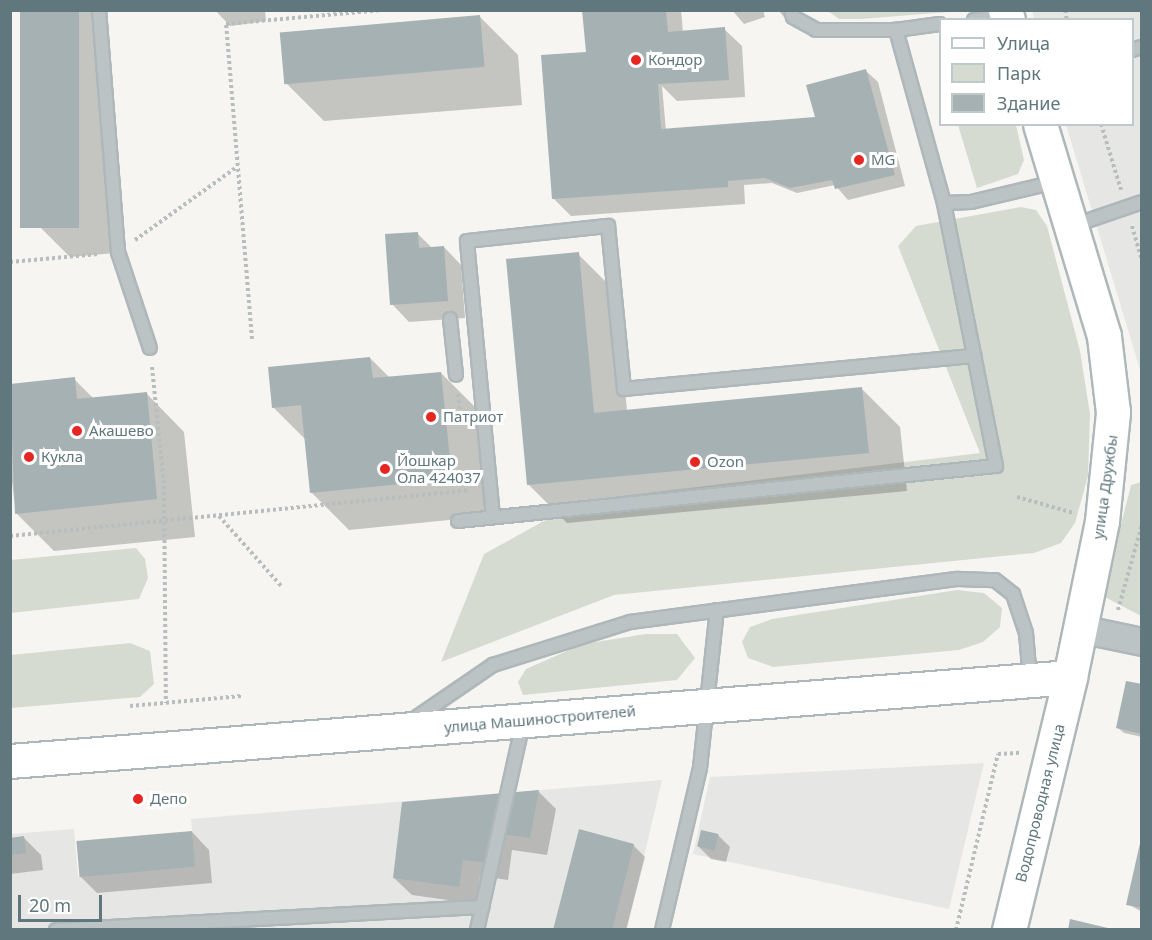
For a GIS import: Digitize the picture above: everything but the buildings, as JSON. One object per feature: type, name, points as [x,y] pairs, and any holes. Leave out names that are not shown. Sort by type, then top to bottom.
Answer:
[{"type":"main road","name":"улица Дружбы","points":[[1041,126],[1104,336],[1113,411],[1108,481],[1070,677]]},
{"type":"main road","name":"улица Машиностроителей","points":[[10,761],[1070,677]]},
{"type":"main road","name":"Водопроводная улица","points":[[1009,930],[1070,677]]},
{"type":"street","points":[[1080,629],[1142,642]]},
{"type":"lane","points":[[99,10],[118,252],[150,348]]},
{"type":"lane","points":[[791,10],[793,17],[816,30],[896,30],[939,24]]},
{"type":"lane","points":[[987,18],[1006,15]]},
{"type":"lane","points":[[458,521],[996,466],[944,203],[896,30]]},
{"type":"lane","points":[[944,203],[971,202],[1058,182]]},
{"type":"lane","points":[[1071,226],[1142,202]]},
{"type":"lane","points":[[493,517],[467,241],[608,226],[624,389],[974,356]]},
{"type":"lane","points":[[450,319],[456,375]]},
{"type":"lane","points":[[398,731],[494,665],[630,622],[958,579],[995,580],[1012,594],[1026,633],[1030,681]]},
{"type":"lane","points":[[662,930],[700,768],[717,610]]},
{"type":"lane","points":[[477,930],[523,720]]},
{"type":"lane","points":[[56,930],[482,907]]},
{"type":"path","points":[[252,339],[226,24],[382,10]]},
{"type":"path","points":[[150,348],[164,486],[162,521],[166,703]]},
{"type":"path","points":[[10,536],[469,490]]},
{"type":"path","points":[[218,515],[282,587]]},
{"type":"path","points":[[130,706],[242,696]]},
{"type":"path","points":[[956,930],[998,754]]},
{"type":"shaded area","points":[[1032,11],[1141,11],[1141,373],[1066,126],[1134,126],[1134,18],[1034,18]]},
{"type":"shaded area","points":[[984,763],[949,909],[693,854],[710,777]]},
{"type":"shaded area","points":[[662,780],[627,929],[11,930],[11,834],[74,829],[78,876],[195,867],[191,819]]},
{"type":"green space","points":[[828,11],[961,11],[839,19]]},
{"type":"green space","points":[[958,126],[1016,126],[1024,160],[1018,174],[977,188]]},
{"type":"green space","points":[[1021,207],[1036,210],[1047,226],[1080,351],[1090,414],[1088,476],[1075,523],[1061,543],[1034,553],[614,595],[441,662],[484,554],[580,501],[980,453],[898,246],[916,226]]},
{"type":"green space","points":[[1141,482],[1141,616],[1103,596],[1131,485]]},
{"type":"green space","points":[[136,548],[145,559],[148,578],[139,599],[11,613],[11,560]]},
{"type":"green space","points":[[957,590],[984,593],[1002,608],[1000,627],[983,642],[959,650],[773,667],[748,658],[742,642],[750,627],[772,619]]},
{"type":"green space","points":[[646,634],[677,634],[695,658],[677,680],[523,695],[518,682],[526,669],[583,644]]},
{"type":"green space","points":[[130,643],[150,651],[154,684],[140,697],[11,708],[11,655]]},
{"type":"place","name":"Кондор","points":[[636,60]]},
{"type":"place","name":"MG","points":[[859,160]]},
{"type":"place","name":"Патриот","points":[[431,417]]},
{"type":"place","name":"Акашево","points":[[77,431]]},
{"type":"place","name":"Кукла","points":[[29,457]]},
{"type":"place","name":"Ozon","points":[[695,462]]},
{"type":"place","name":"Йошкар Ола 424037","points":[[385,469]]},
{"type":"place","name":"Депо","points":[[138,799]]}]
